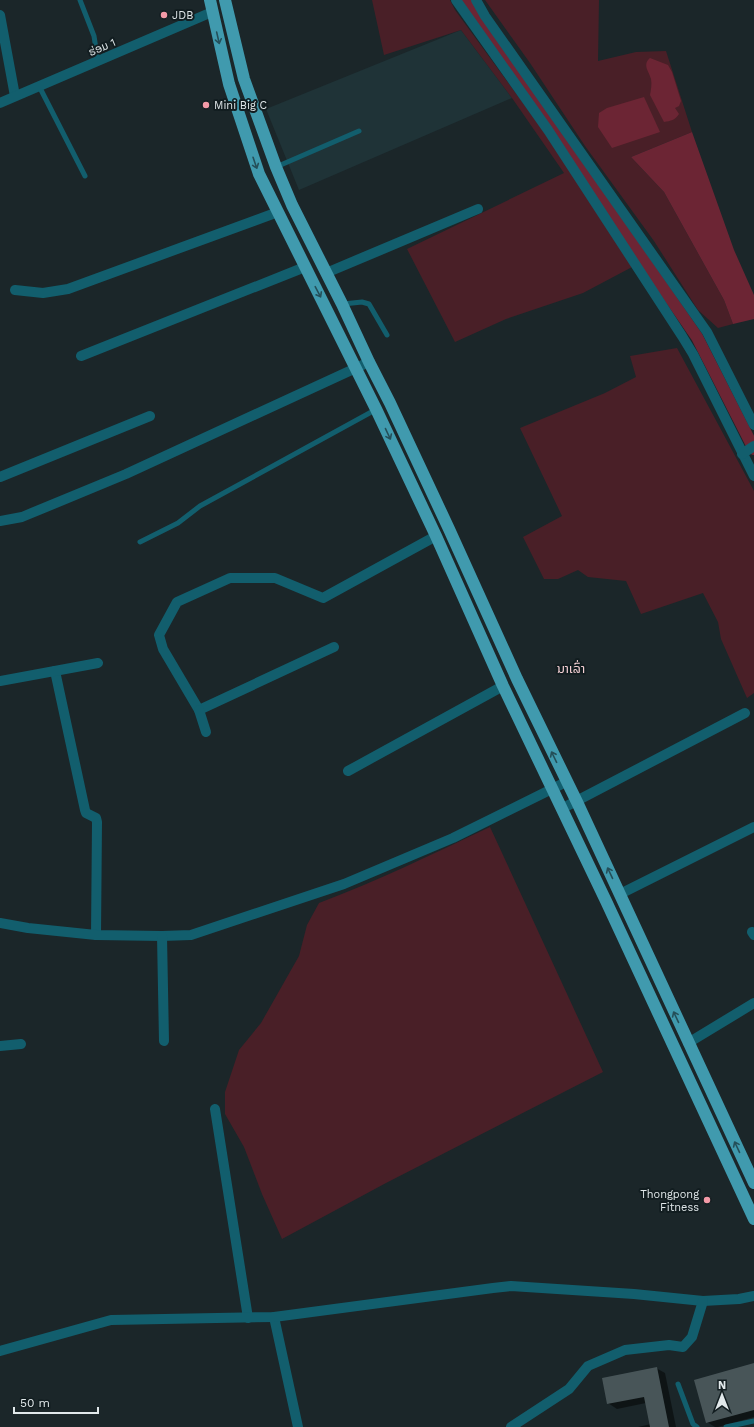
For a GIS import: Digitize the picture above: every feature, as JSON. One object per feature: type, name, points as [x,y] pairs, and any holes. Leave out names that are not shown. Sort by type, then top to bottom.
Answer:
[{"type":"highway","points":[[210,0],[229,84],[259,174],[376,409],[436,536],[503,686],[563,808],[754,1219]]},
{"type":"highway","points":[[225,0],[244,79],[292,206],[342,304],[403,431],[449,529],[516,680],[577,802],[754,1183]]},
{"type":"street","points":[[456,0],[548,130],[682,336],[754,476]]},
{"type":"street","points":[[476,0],[485,16],[707,332],[754,425]]},
{"type":"street","name":"ຮ່ອມ 1","points":[[0,103],[212,12]]},
{"type":"street","points":[[0,15],[15,96]]},
{"type":"street","points":[[326,274],[478,209]]},
{"type":"street","points":[[15,290],[43,293],[68,289],[278,212]]},
{"type":"street","points":[[81,356],[305,267]]},
{"type":"street","points":[[0,521],[22,517],[126,474],[369,362]]},
{"type":"street","points":[[0,477],[150,416]]},
{"type":"street","points":[[742,454],[754,446]]},
{"type":"street","points":[[206,732],[199,710],[164,649],[159,635],[177,602],[230,578],[275,578],[323,598],[436,536]]},
{"type":"street","points":[[199,710],[334,647]]},
{"type":"street","points":[[0,681],[98,663]]},
{"type":"street","points":[[55,672],[85,810],[86,813],[96,818],[97,822],[96,935]]},
{"type":"street","points":[[348,770],[503,686]]},
{"type":"street","points":[[563,808],[745,713]]},
{"type":"street","points":[[0,923],[28,928],[96,935],[191,935],[344,884],[453,838],[566,782]]},
{"type":"street","points":[[620,894],[754,827]]},
{"type":"street","points":[[162,936],[164,1041]]},
{"type":"street","points":[[688,1043],[754,1003]]},
{"type":"street","points":[[0,1046],[21,1044]]},
{"type":"street","points":[[215,1109],[248,1318]]},
{"type":"street","points":[[0,1351],[111,1320],[274,1317],[511,1286],[634,1294],[702,1301],[739,1299],[754,1296]]},
{"type":"street","points":[[511,1427],[569,1389],[588,1366],[625,1350],[669,1345],[683,1347],[692,1337],[702,1301]]},
{"type":"street","points":[[274,1317],[298,1427]]},
{"type":"lane","points":[[80,0],[94,36],[98,62]]},
{"type":"lane","points":[[39,86],[85,176]]},
{"type":"lane","points":[[276,167],[359,131]]},
{"type":"lane","points":[[342,304],[362,302],[369,304],[387,335]]},
{"type":"lane","points":[[140,542],[178,523],[200,506],[376,409]]},
{"type":"lane","points":[[678,1384],[693,1424],[697,1427]]},
{"type":"lane","points":[[726,1427],[754,1422]]},
{"type":"shaded area","points":[[372,0],[450,0],[455,10],[583,185],[634,266],[583,293],[506,319],[455,342],[407,249],[564,173],[512,98],[461,30],[384,55]]},
{"type":"shaded area","points":[[485,0],[599,0],[598,61],[636,52],[666,51],[692,132],[631,157],[664,192],[724,300],[733,324],[718,328],[698,310],[654,241],[585,146],[530,63]]},
{"type":"shaded area","points":[[461,30],[512,98],[299,190],[266,109]]},
{"type":"shaded area","points":[[650,58],[668,65],[672,72],[681,101],[679,106],[675,108],[679,114],[671,121],[664,122],[650,95],[651,81],[646,63]]},
{"type":"shaded area","points":[[644,97],[660,132],[612,148],[598,127],[599,113],[607,108]]},
{"type":"shaded area","points":[[692,132],[734,250],[754,295],[754,319],[733,324],[724,300],[664,192],[631,157]]},
{"type":"shaded area","points":[[677,348],[754,491],[754,693],[747,698],[721,639],[718,622],[703,593],[641,614],[626,581],[588,577],[578,570],[558,579],[544,579],[523,537],[562,516],[520,428],[605,393],[636,377],[630,356]]},
{"type":"shaded area","points":[[490,827],[603,1072],[386,1183],[282,1239],[262,1194],[244,1147],[225,1114],[225,1092],[239,1050],[261,1023],[299,956],[307,925],[319,903],[384,876]]},
{"type":"building","points":[[754,1363],[754,1410],[706,1423],[694,1380]]},
{"type":"building","points":[[657,1367],[669,1427],[650,1427],[644,1397],[607,1404],[602,1378]]},
{"type":"waterway","points":[[467,0],[493,42],[697,337],[754,449]]},
{"type":"place","name":"JDB","points":[[164,15]]},
{"type":"place","name":"Mini Big C","points":[[206,105]]},
{"type":"place","name":"Thongpong Fitness","points":[[707,1200]]},
{"type":"district","name":"ນາເລົ່າ","points":[[571,668]]}]
